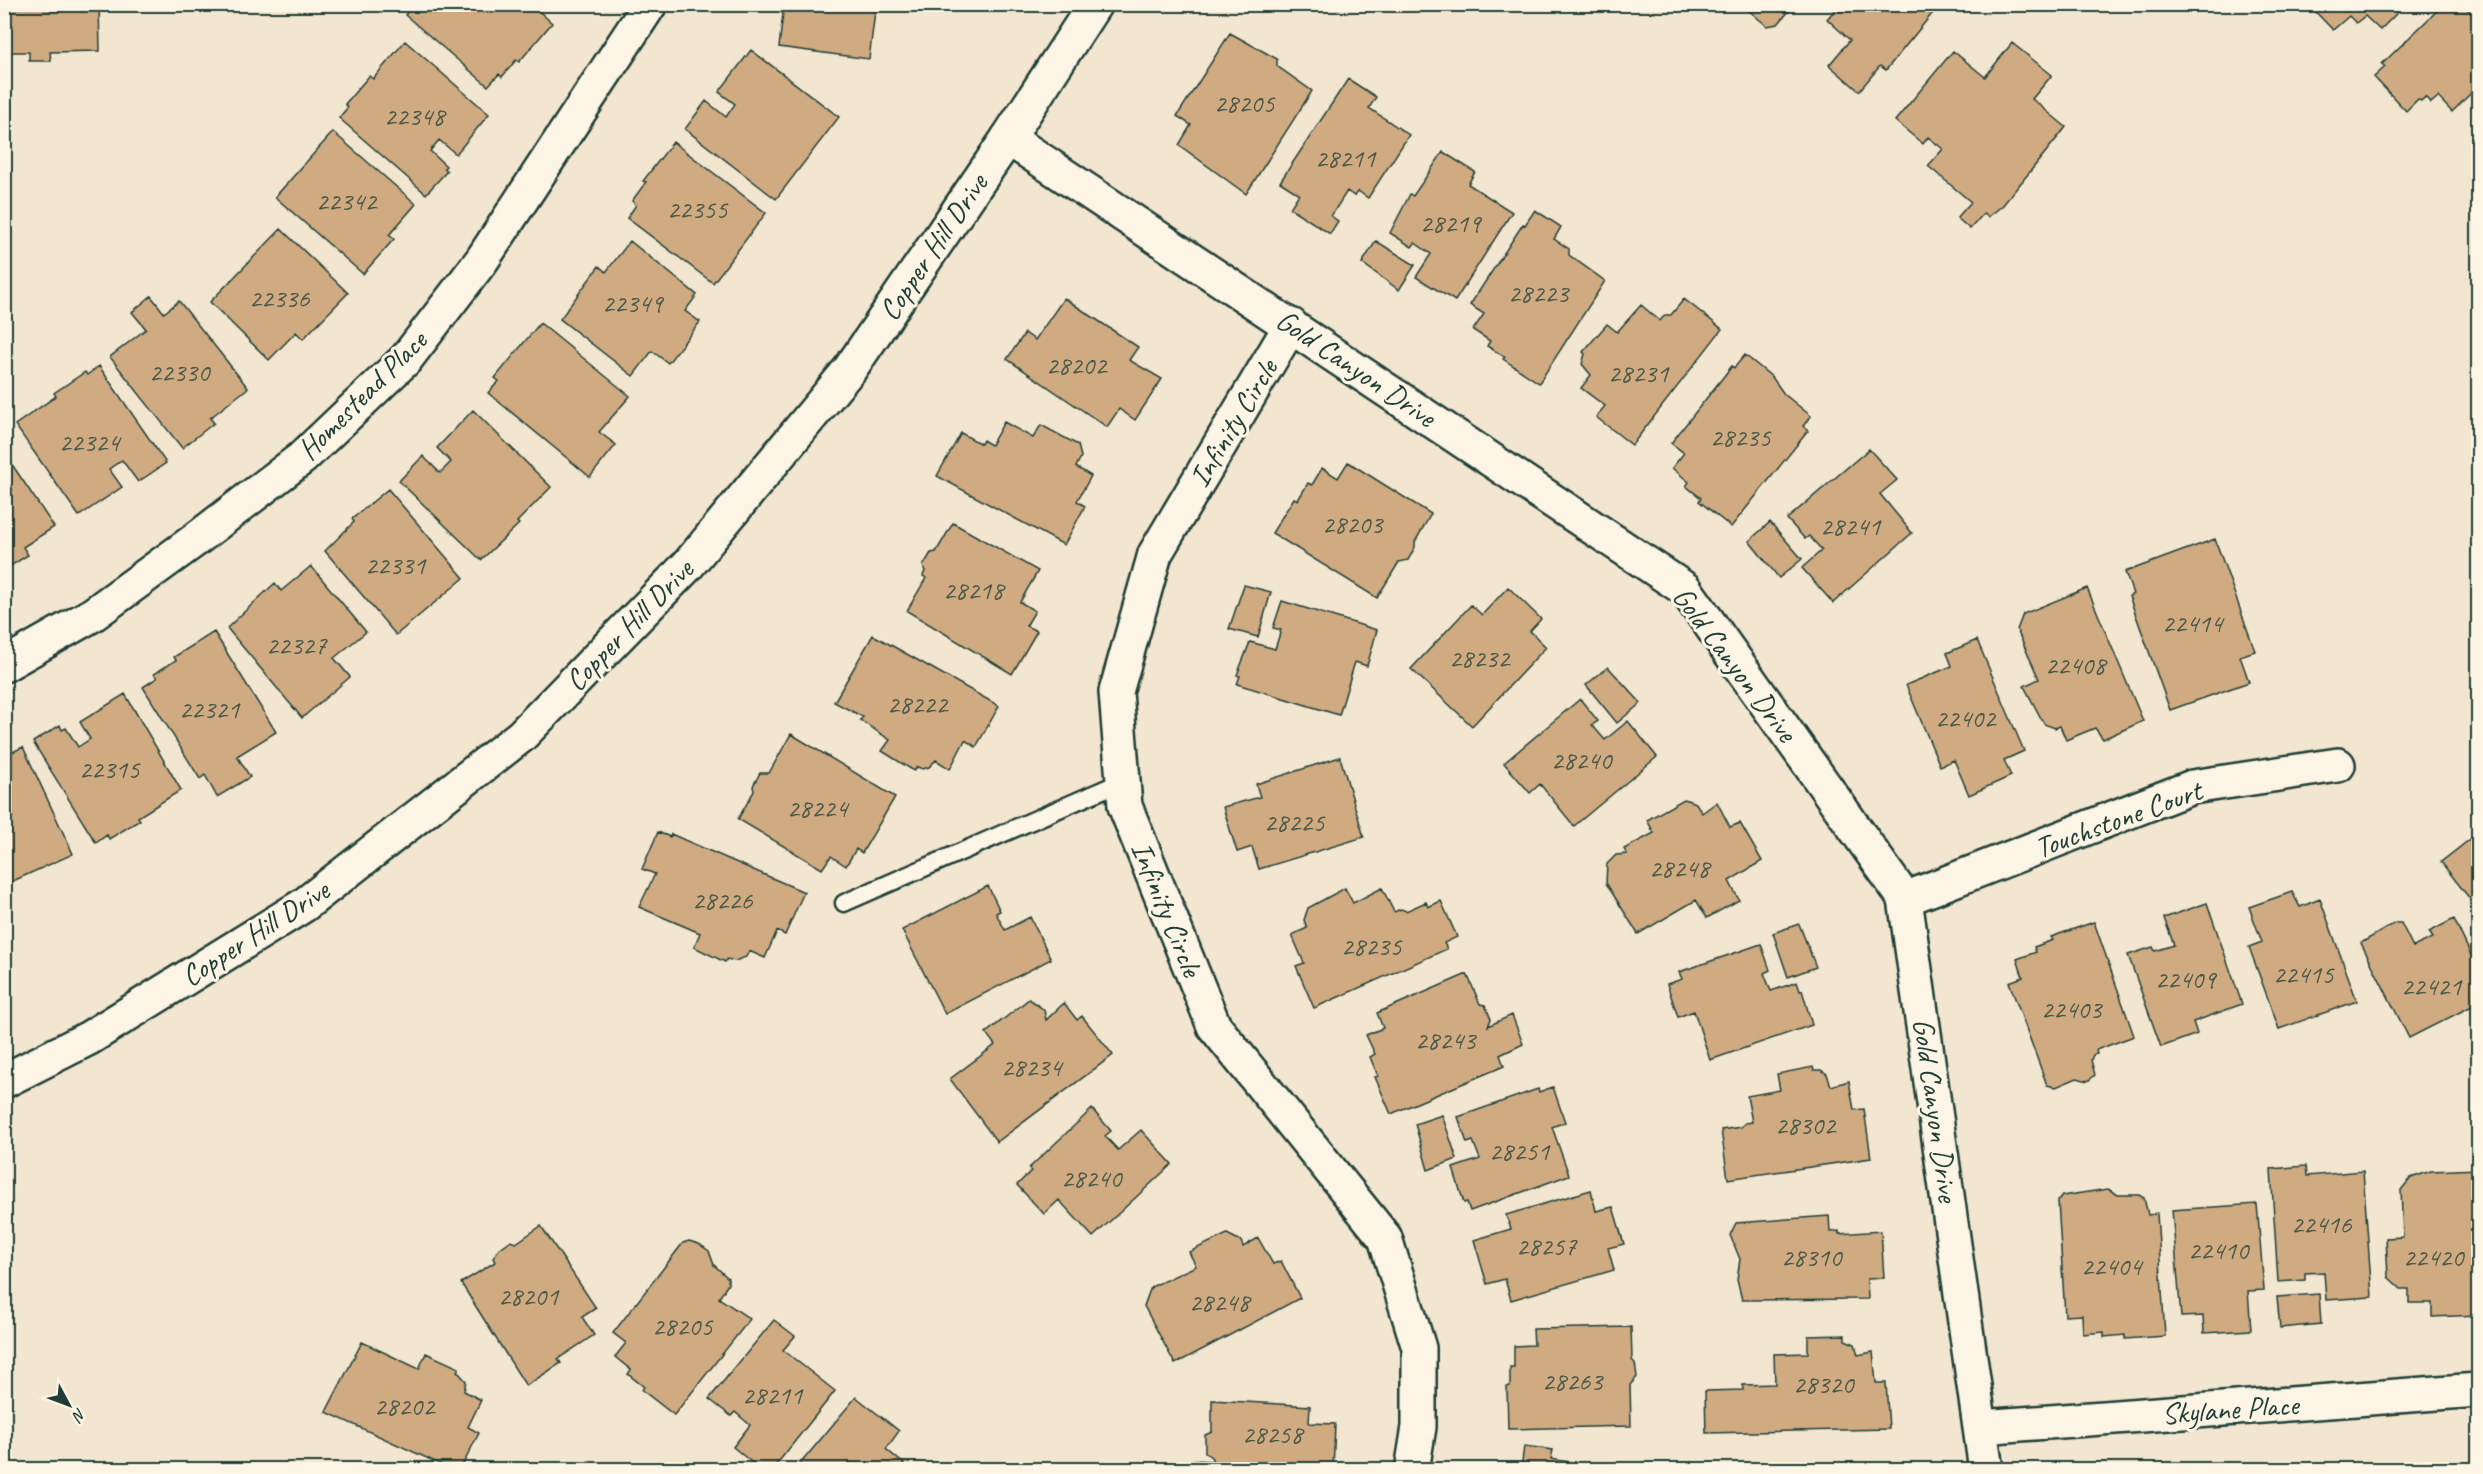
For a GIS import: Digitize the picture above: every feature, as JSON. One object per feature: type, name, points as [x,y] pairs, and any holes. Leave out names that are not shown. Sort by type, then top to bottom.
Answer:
[{"type":"street","name":"Homestead Place","points":[[4,665],[92,615],[195,540],[302,458],[406,359],[482,260],[650,4]]},
{"type":"street","name":"Copper Hill Drive","points":[[4,1081],[89,1038],[304,905],[521,736],[688,565],[850,369],[1008,138],[1095,4]]},
{"type":"street","name":"Gold Canyon Drive","points":[[1008,138],[1292,325],[1685,589],[1905,899],[1986,1470]]},
{"type":"street","name":"Infinity Circle","points":[[1292,325],[1155,554],[1116,692],[1125,806],[1214,1026],[1385,1238],[1419,1348],[1419,1427],[1412,1470]]},
{"type":"street","name":"Touchstone Court","points":[[1905,899],[2192,787],[2338,765]]},
{"type":"street","name":"Skylane Place","points":[[1981,1427],[2478,1390]]},
{"type":"lane","points":[[844,903],[1123,781]]},
{"type":"building","points":[[9,4],[99,4],[100,51],[50,52],[51,61],[29,61],[29,52],[10,52]]},
{"type":"building","points":[[414,4],[531,4],[552,23],[519,62],[516,60],[502,77],[499,74],[488,86],[405,15]]},
{"type":"building","points":[[781,4],[876,4],[869,59],[779,47],[783,13],[779,12]]},
{"type":"building","points":[[1747,4],[1795,4],[1778,24],[1767,26],[1747,9]]},
{"type":"building","points":[[1840,4],[1940,4],[1886,70],[1880,66],[1859,91],[1829,65],[1850,40],[1827,19]]},
{"type":"building","points":[[2308,4],[2406,4],[2380,30],[2365,16],[2356,23],[2349,16],[2333,30]]},
{"type":"building","points":[[2444,4],[2463,4],[2478,20],[2478,78],[2476,81],[2478,86],[2452,112],[2438,97],[2431,103],[2425,97],[2421,101],[2418,99],[2406,111],[2374,77],[2385,67],[2382,64]]},
{"type":"building","points":[[1230,33],[1277,59],[1277,66],[1312,91],[1246,194],[1179,145],[1191,125],[1177,116]]},
{"type":"building","points":[[405,41],[489,114],[456,154],[439,140],[430,151],[446,166],[444,168],[447,171],[426,194],[339,118],[348,107],[345,104],[369,76],[373,79]]},
{"type":"building","points":[[2012,43],[2052,75],[2032,99],[2066,127],[2003,205],[1988,217],[1984,213],[1970,229],[1957,218],[1971,202],[1928,166],[1943,149],[1928,137],[1923,144],[1895,121],[1953,51],[1985,77]]},
{"type":"building","points":[[751,50],[839,117],[776,199],[685,129],[706,101],[726,117],[735,104],[719,92]]},
{"type":"building","points":[[1348,79],[1376,97],[1369,108],[1409,135],[1368,198],[1358,191],[1354,196],[1347,191],[1331,216],[1338,221],[1330,234],[1290,208],[1299,194],[1280,182]]},
{"type":"building","points":[[333,132],[416,204],[389,235],[394,239],[363,274],[275,197]]},
{"type":"building","points":[[673,142],[766,213],[713,283],[627,218],[636,205],[632,201],[646,182],[643,181]]},
{"type":"building","points":[[1443,152],[1475,172],[1468,184],[1512,212],[1455,301],[1416,277],[1431,254],[1415,243],[1412,247],[1390,233],[1410,194],[1413,196]]},
{"type":"building","points":[[1535,210],[1561,227],[1554,239],[1569,249],[1569,255],[1605,281],[1539,383],[1487,346],[1490,341],[1473,330],[1484,314],[1470,305],[1523,224],[1525,225]]},
{"type":"building","points":[[281,229],[348,293],[303,339],[296,332],[269,360],[210,302]]},
{"type":"building","points":[[630,241],[697,295],[685,311],[700,322],[668,363],[652,351],[633,376],[560,319],[599,266],[606,272]]},
{"type":"building","points":[[1376,241],[1415,265],[1399,290],[1362,263]]},
{"type":"building","points":[[151,296],[164,313],[179,301],[248,388],[210,418],[214,423],[182,448],[110,357],[146,329],[132,312]]},
{"type":"building","points":[[1064,298],[1138,347],[1129,360],[1162,379],[1135,420],[1119,409],[1107,427],[1007,359],[1025,333],[1035,340]]},
{"type":"building","points":[[1684,299],[1722,329],[1632,445],[1596,417],[1605,406],[1581,388],[1591,375],[1582,364],[1585,354],[1583,352],[1607,324],[1617,332],[1641,305],[1660,321],[1665,315],[1671,315]]},
{"type":"building","points":[[540,323],[630,396],[599,432],[616,445],[590,477],[488,393],[499,381],[495,378]]},
{"type":"building","points":[[1745,355],[1772,377],[1784,394],[1811,416],[1803,426],[1808,431],[1731,527],[1699,501],[1701,498],[1686,486],[1689,482],[1672,468],[1684,453],[1671,443],[1732,366],[1734,368]]},
{"type":"building","points":[[99,366],[166,463],[138,482],[122,460],[109,469],[122,487],[79,516],[15,425],[56,396],[54,393],[85,372],[87,375]]},
{"type":"building","points":[[473,410],[551,487],[517,522],[519,524],[481,560],[399,481],[423,456],[440,473],[451,462],[437,448]]},
{"type":"building","points":[[1004,422],[1033,438],[1041,425],[1078,445],[1081,457],[1076,467],[1091,476],[1077,501],[1085,506],[1064,545],[937,476],[961,433],[981,444],[983,440],[991,445]]},
{"type":"building","points":[[1869,449],[1897,480],[1880,494],[1912,533],[1833,603],[1802,568],[1822,550],[1809,536],[1805,539],[1787,519]]},
{"type":"building","points":[[7,457],[54,527],[23,547],[28,555],[4,570],[4,458]]},
{"type":"building","points":[[1348,462],[1431,514],[1408,560],[1399,562],[1377,598],[1272,533],[1294,498],[1298,500],[1308,483],[1312,485],[1322,468],[1338,478]]},
{"type":"building","points":[[388,489],[464,578],[396,635],[325,551],[354,522],[352,519]]},
{"type":"building","points":[[1770,522],[1802,559],[1779,578],[1749,541]]},
{"type":"building","points":[[953,523],[1038,571],[1020,602],[1035,611],[1026,626],[1037,631],[1012,674],[907,611],[926,578],[923,576],[925,571],[923,566],[931,553],[936,552]]},
{"type":"building","points":[[2215,539],[2255,651],[2240,656],[2249,682],[2170,710],[2129,596],[2133,594],[2125,572]]},
{"type":"building","points":[[311,566],[366,632],[334,658],[350,677],[302,718],[227,628],[275,583],[281,591]]},
{"type":"building","points":[[1244,585],[1271,592],[1258,637],[1229,629]]},
{"type":"building","points":[[1508,587],[1541,619],[1530,631],[1546,647],[1472,726],[1411,669],[1471,605],[1482,615]]},
{"type":"building","points":[[2087,588],[2143,721],[2103,739],[2095,728],[2066,740],[2060,726],[2055,728],[2044,724],[2024,686],[2039,679],[2017,630],[2023,614]]},
{"type":"building","points":[[1282,601],[1377,630],[1367,666],[1355,662],[1339,715],[1237,684],[1240,676],[1237,675],[1250,642],[1275,649],[1281,630],[1273,628]]},
{"type":"building","points":[[214,632],[276,732],[237,756],[250,777],[217,797],[205,775],[200,779],[143,687],[157,678],[154,674],[176,660],[174,657]]},
{"type":"building","points":[[873,635],[999,706],[976,747],[965,740],[950,769],[936,760],[929,767],[923,769],[917,767],[914,771],[882,751],[890,740],[860,720],[863,717],[834,702]]},
{"type":"building","points":[[1977,640],[2024,751],[2004,760],[2011,776],[1969,795],[1954,760],[1940,766],[1906,685],[1952,666],[1947,653]]},
{"type":"building","points":[[1608,667],[1641,703],[1617,723],[1586,685]]},
{"type":"building","points":[[125,694],[181,790],[138,817],[140,820],[109,839],[107,835],[96,843],[33,742],[60,725],[62,730],[66,728],[78,747],[90,739],[80,722]]},
{"type":"building","points":[[1580,699],[1598,721],[1592,725],[1605,740],[1628,721],[1657,757],[1574,826],[1540,784],[1530,793],[1504,763]]},
{"type":"building","points":[[791,734],[895,797],[862,853],[856,849],[846,866],[831,856],[822,869],[738,819],[754,791],[753,786],[760,773],[769,773]]},
{"type":"building","points":[[23,747],[73,854],[4,885],[4,756]]},
{"type":"building","points":[[1340,757],[1364,837],[1259,869],[1252,847],[1237,852],[1223,807],[1260,797],[1256,784]]},
{"type":"building","points":[[1684,799],[1696,803],[1702,813],[1717,802],[1730,827],[1740,823],[1762,861],[1729,881],[1739,900],[1707,918],[1696,900],[1638,934],[1606,883],[1607,864],[1616,855],[1627,854],[1624,849],[1654,833],[1647,820]]},
{"type":"building","points":[[658,832],[670,837],[671,834],[804,892],[785,935],[777,931],[765,958],[749,951],[746,957],[735,961],[727,959],[725,962],[694,947],[700,933],[639,907],[655,874],[642,869]]},
{"type":"building","points":[[2478,833],[2478,909],[2441,862]]},
{"type":"building","points":[[988,886],[1000,911],[996,913],[1005,930],[1030,917],[1051,959],[945,1014],[902,930]]},
{"type":"building","points":[[1345,888],[1353,903],[1382,888],[1394,912],[1401,909],[1406,911],[1426,902],[1428,907],[1441,901],[1457,937],[1444,943],[1447,949],[1314,1008],[1296,966],[1304,963],[1292,935],[1307,928],[1304,920],[1308,908]]},
{"type":"building","points":[[2292,892],[2300,907],[2320,899],[2357,1001],[2279,1029],[2249,947],[2262,942],[2249,907]]},
{"type":"building","points":[[2207,903],[2242,1004],[2193,1022],[2197,1034],[2161,1047],[2128,955],[2153,947],[2155,951],[2174,945],[2164,918]]},
{"type":"building","points":[[2454,919],[2478,970],[2478,1003],[2409,1038],[2361,943],[2395,923],[2401,923],[2413,947],[2433,938],[2429,932]]},
{"type":"building","points":[[2094,922],[2134,1036],[2096,1050],[2097,1054],[2093,1055],[2091,1060],[2095,1075],[2088,1081],[2077,1078],[2056,1087],[2047,1085],[2009,982],[2023,977],[2017,959],[2036,952],[2034,947],[2053,940],[2051,937]]},
{"type":"building","points":[[1799,924],[1816,967],[1788,977],[1773,933]]},
{"type":"building","points":[[1761,944],[1770,970],[1764,973],[1771,991],[1797,982],[1800,991],[1802,990],[1812,1025],[1710,1060],[1694,1011],[1678,1017],[1667,984],[1682,979],[1679,972]]},
{"type":"building","points":[[1467,974],[1480,1004],[1485,1005],[1491,1019],[1488,1026],[1512,1015],[1523,1044],[1500,1055],[1504,1066],[1391,1114],[1375,1077],[1378,1076],[1370,1057],[1375,1054],[1366,1035],[1383,1028],[1377,1013]]},
{"type":"building","points":[[1029,999],[1044,1010],[1046,1020],[1064,1003],[1077,1020],[1082,1016],[1113,1055],[997,1142],[950,1079],[995,1045],[986,1033]]},
{"type":"building","points":[[1813,1067],[1814,1070],[1821,1070],[1827,1074],[1831,1086],[1849,1081],[1854,1110],[1864,1109],[1871,1158],[1728,1179],[1721,1130],[1741,1127],[1745,1123],[1752,1122],[1747,1096],[1780,1090],[1777,1074]]},
{"type":"building","points":[[1553,1087],[1565,1122],[1552,1127],[1569,1175],[1470,1211],[1467,1202],[1464,1203],[1453,1168],[1480,1159],[1473,1141],[1467,1143],[1458,1117],[1538,1089],[1539,1092]]},
{"type":"building","points":[[1092,1109],[1111,1131],[1105,1136],[1118,1150],[1141,1130],[1172,1164],[1093,1237],[1059,1200],[1044,1214],[1017,1185],[1031,1171],[1029,1168]]},
{"type":"building","points":[[1442,1115],[1457,1159],[1428,1170],[1415,1124]]},
{"type":"building","points":[[2306,1166],[2307,1176],[2363,1171],[2372,1297],[2326,1300],[2324,1272],[2305,1273],[2305,1280],[2278,1282],[2271,1169]]},
{"type":"building","points":[[2478,1169],[2478,1315],[2432,1317],[2432,1303],[2409,1303],[2409,1289],[2401,1289],[2388,1277],[2386,1238],[2403,1237],[2401,1190],[2411,1178],[2431,1171]]},
{"type":"building","points":[[2108,1189],[2118,1195],[2139,1195],[2144,1198],[2148,1215],[2157,1214],[2165,1336],[2125,1339],[2125,1335],[2104,1337],[2104,1332],[2083,1334],[2082,1315],[2065,1316],[2058,1201],[2062,1196]]},
{"type":"building","points":[[1591,1190],[1596,1211],[1613,1207],[1624,1244],[1608,1248],[1614,1270],[1511,1300],[1505,1279],[1487,1284],[1474,1240],[1511,1229],[1506,1215]]},
{"type":"building","points":[[2257,1204],[2264,1290],[2248,1291],[2251,1330],[2204,1333],[2203,1316],[2181,1317],[2172,1210]]},
{"type":"building","points":[[1829,1216],[1830,1232],[1839,1231],[1839,1234],[1881,1231],[1884,1278],[1867,1279],[1868,1299],[1742,1300],[1737,1280],[1740,1259],[1730,1235],[1736,1223]]},
{"type":"building","points":[[541,1226],[596,1308],[582,1317],[594,1335],[558,1359],[561,1363],[526,1386],[461,1283],[495,1262],[493,1258],[499,1249],[510,1241],[516,1243]]},
{"type":"building","points":[[1227,1234],[1241,1241],[1243,1247],[1258,1238],[1273,1264],[1281,1261],[1300,1298],[1175,1364],[1144,1306],[1151,1287],[1196,1266],[1189,1252]]},
{"type":"building","points":[[689,1241],[709,1251],[714,1265],[728,1278],[728,1284],[719,1298],[750,1319],[674,1415],[642,1390],[644,1387],[628,1374],[631,1370],[615,1357],[626,1343],[613,1333],[683,1243]]},
{"type":"building","points":[[2319,1294],[2321,1324],[2280,1328],[2277,1297]]},
{"type":"building","points":[[774,1320],[795,1336],[783,1350],[835,1391],[772,1470],[761,1470],[733,1447],[750,1425],[735,1412],[731,1416],[709,1399]]},
{"type":"building","points":[[1631,1327],[1632,1360],[1635,1363],[1637,1377],[1630,1385],[1631,1426],[1508,1429],[1507,1387],[1510,1386],[1510,1367],[1514,1367],[1514,1346],[1534,1345],[1533,1329]]},
{"type":"building","points":[[1845,1335],[1845,1340],[1855,1344],[1858,1355],[1873,1352],[1876,1383],[1886,1383],[1889,1429],[1706,1433],[1705,1391],[1743,1390],[1743,1385],[1775,1384],[1774,1354],[1808,1353],[1808,1336]]},
{"type":"building","points":[[362,1342],[419,1369],[426,1353],[459,1368],[457,1371],[466,1381],[464,1391],[481,1400],[468,1427],[479,1433],[460,1470],[453,1470],[326,1412]]},
{"type":"building","points":[[856,1397],[899,1431],[886,1449],[905,1465],[901,1470],[795,1470]]},
{"type":"building","points":[[1212,1400],[1310,1406],[1309,1423],[1335,1424],[1333,1470],[1194,1470],[1194,1460],[1212,1461],[1212,1458],[1205,1452],[1205,1435],[1212,1432]]},
{"type":"building","points":[[1524,1446],[1553,1450],[1551,1459],[1618,1470],[1521,1470]]},
{"type":"building","points":[[1856,1463],[1857,1470],[1759,1470]]}]
